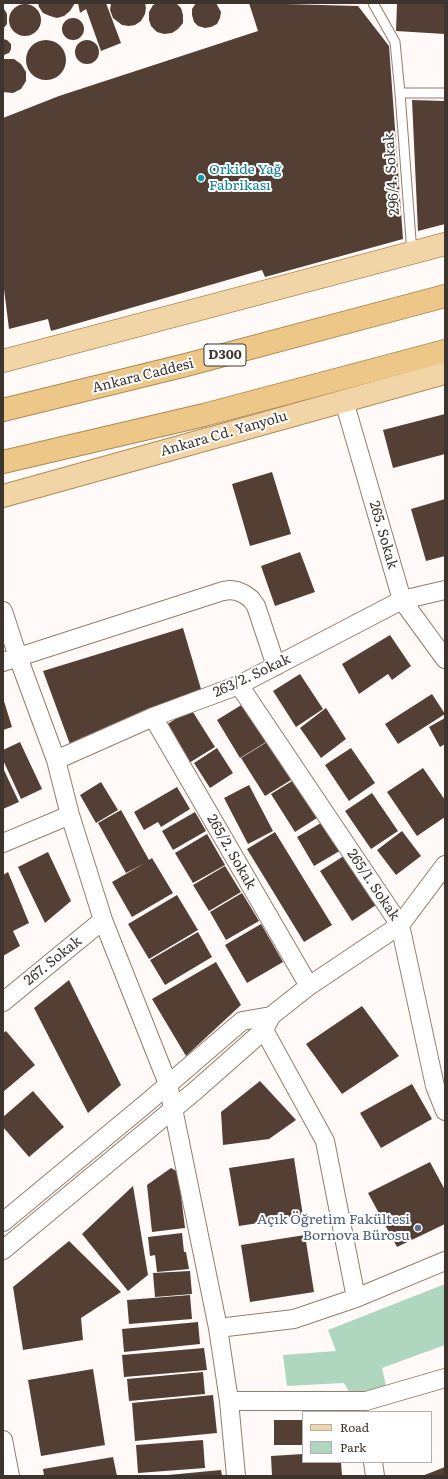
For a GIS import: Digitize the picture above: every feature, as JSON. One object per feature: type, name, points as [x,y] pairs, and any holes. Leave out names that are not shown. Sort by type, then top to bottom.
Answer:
[{"type":"highway","name":"Ankara Caddesi","points":[[3,410],[186,365],[445,296]]},
{"type":"highway","points":[[3,462],[204,416],[445,351]]},
{"type":"main road","points":[[3,361],[445,244]]},
{"type":"main road","name":"Ankara Cd. Yanyolu","points":[[3,496],[445,373]]},
{"type":"street","name":"265. Sokak","points":[[344,401],[402,600],[445,659]]},
{"type":"street","points":[[10,659],[230,590],[244,594],[251,599],[256,606],[276,666]]},
{"type":"street","name":"263/2. Sokak","points":[[56,760],[153,717],[239,685],[402,600],[445,590]]},
{"type":"street","points":[[3,611],[10,659],[56,760],[70,814],[103,920],[168,1084],[218,1328],[229,1401],[236,1476]]},
{"type":"street","name":"265/1. Sokak","points":[[239,685],[400,925],[435,1086],[445,1111]]},
{"type":"street","name":"265/2. Sokak","points":[[153,717],[309,986]]},
{"type":"street","points":[[3,843],[70,814]]},
{"type":"street","points":[[3,1250],[173,1109],[309,986],[400,925],[445,865]]},
{"type":"street","name":"267. Sokak","points":[[3,1002],[103,920]]},
{"type":"street","points":[[3,1222],[242,1021],[267,1023]]},
{"type":"street","points":[[267,1023],[325,1141],[356,1298]]},
{"type":"street","points":[[218,1328],[294,1319],[356,1298],[445,1261]]},
{"type":"street","points":[[229,1401],[366,1406],[445,1378]]},
{"type":"street","points":[[3,1440],[10,1476]]},
{"type":"street","points":[[373,1463],[375,1476]]},
{"type":"lane","name":"296/4. Sokak","points":[[372,3],[395,42],[412,253]]},
{"type":"lane","points":[[400,93],[445,92]]},
{"type":"green space","points":[[445,1284],[445,1345],[382,1368],[388,1395],[356,1404],[344,1383],[287,1386],[283,1355],[336,1351],[328,1330]]},
{"type":"building","points":[[38,3],[75,3],[70,11],[64,16],[57,18],[43,13]]},
{"type":"building","points":[[78,3],[106,3],[121,43],[101,51],[86,9],[80,13]]},
{"type":"building","points":[[111,3],[145,3],[145,14],[141,21],[135,25],[122,25],[113,18],[110,10]]},
{"type":"building","points":[[157,3],[176,3],[181,8],[183,23],[172,33],[164,34],[157,32],[151,26],[149,12],[153,5]]},
{"type":"building","points":[[196,3],[216,3],[221,12],[217,24],[205,28],[198,26],[194,22],[192,9]]},
{"type":"building","name":"Orkide Yağ Fabrikası","points":[[249,3],[358,6],[389,46],[403,239],[265,277],[262,270],[51,331],[48,319],[9,329],[3,281],[3,118],[59,96],[258,31]]},
{"type":"building","points":[[397,3],[445,3],[445,34],[396,31]]},
{"type":"building","points":[[22,4],[28,4],[37,8],[41,20],[37,32],[28,36],[22,36],[13,32],[9,23],[9,17],[13,8]]},
{"type":"building","points":[[3,7],[7,14],[7,24],[3,29]]},
{"type":"building","points":[[73,18],[81,21],[84,29],[81,37],[73,40],[65,37],[62,29],[65,21]]},
{"type":"building","points":[[3,39],[7,40],[11,44],[9,53],[4,55],[3,55]]},
{"type":"building","points":[[46,40],[57,43],[63,49],[66,60],[63,71],[57,77],[46,80],[35,77],[29,71],[26,60],[29,49],[35,43]]},
{"type":"building","points":[[87,40],[95,44],[99,52],[95,60],[87,64],[79,60],[75,52],[79,44]]},
{"type":"building","points":[[3,59],[14,59],[21,64],[26,72],[26,81],[21,89],[13,93],[3,92]]},
{"type":"building","points":[[412,100],[445,101],[445,224],[418,231]]},
{"type":"building","points":[[445,414],[445,454],[393,468],[383,430]]},
{"type":"building","points":[[272,472],[291,534],[250,546],[232,484]]},
{"type":"building","points":[[445,499],[445,556],[426,561],[411,509]]},
{"type":"building","points":[[300,552],[315,592],[275,606],[261,566]]},
{"type":"building","points":[[183,628],[201,689],[71,747],[43,671]]},
{"type":"building","points":[[390,635],[411,666],[392,680],[388,674],[359,694],[342,664]]},
{"type":"building","points":[[300,674],[323,709],[296,727],[273,691]]},
{"type":"building","points":[[432,694],[445,714],[398,744],[385,724]]},
{"type":"building","points":[[3,698],[12,727],[3,730]]},
{"type":"building","points":[[243,704],[266,742],[240,758],[217,720]]},
{"type":"building","points":[[326,708],[346,739],[321,758],[300,728]]},
{"type":"building","points":[[191,709],[215,747],[189,763],[166,725]]},
{"type":"building","points":[[445,718],[445,744],[440,747],[429,727]]},
{"type":"building","points":[[20,742],[42,789],[21,799],[3,760],[3,750]]},
{"type":"building","points":[[267,742],[291,780],[265,796],[241,758]]},
{"type":"building","points":[[217,748],[233,773],[210,788],[194,763]]},
{"type":"building","points":[[351,748],[375,783],[349,801],[325,765]]},
{"type":"building","points":[[3,768],[19,802],[3,809]]},
{"type":"building","points":[[423,768],[445,800],[445,817],[417,836],[387,792]]},
{"type":"building","points":[[297,778],[320,816],[295,832],[271,794]]},
{"type":"building","points":[[101,782],[118,810],[96,823],[80,795]]},
{"type":"building","points":[[249,785],[273,831],[248,844],[224,798]]},
{"type":"building","points":[[177,787],[190,809],[161,827],[158,822],[144,830],[134,812]]},
{"type":"building","points":[[372,793],[398,831],[371,849],[345,811]]},
{"type":"building","points":[[121,810],[149,860],[152,858],[173,893],[132,917],[112,882],[145,863],[126,873],[98,823]]},
{"type":"building","points":[[195,812],[206,831],[173,850],[162,831]]},
{"type":"building","points":[[326,820],[343,849],[314,866],[297,837]]},
{"type":"building","points":[[402,831],[421,856],[396,875],[377,850]]},
{"type":"building","points":[[275,832],[332,925],[304,942],[247,849]]},
{"type":"building","points":[[207,834],[225,865],[193,883],[175,853]]},
{"type":"building","points":[[48,852],[71,901],[45,923],[18,867]]},
{"type":"building","points":[[347,854],[379,903],[352,921],[320,871]]},
{"type":"building","points":[[225,866],[241,892],[209,911],[193,885]]},
{"type":"building","points":[[8,872],[29,923],[13,931],[20,946],[3,956],[3,875]]},
{"type":"building","points":[[242,893],[259,921],[226,940],[210,912]]},
{"type":"building","points":[[177,895],[198,930],[149,959],[128,924]]},
{"type":"building","points":[[261,924],[283,962],[247,983],[225,945]]},
{"type":"building","points":[[198,932],[212,957],[165,985],[150,960]]},
{"type":"building","points":[[216,962],[241,1005],[186,1056],[152,999]]},
{"type":"building","points":[[69,980],[121,1085],[88,1113],[34,1008]]},
{"type":"building","points":[[362,1006],[399,1056],[342,1094],[306,1044]]},
{"type":"building","points":[[6,1031],[35,1065],[3,1092],[3,1033]]},
{"type":"building","points":[[260,1081],[296,1120],[269,1139],[223,1145],[221,1112]]},
{"type":"building","points":[[412,1084],[432,1119],[381,1148],[360,1113]]},
{"type":"building","points":[[33,1091],[64,1127],[29,1157],[3,1127],[3,1117]]},
{"type":"building","points":[[294,1158],[303,1216],[239,1226],[229,1168]]},
{"type":"building","points":[[430,1162],[445,1190],[445,1224],[397,1247],[368,1193]]},
{"type":"building","points":[[171,1168],[178,1172],[185,1228],[152,1232],[147,1185]]},
{"type":"building","points":[[133,1186],[148,1275],[128,1291],[82,1234]]},
{"type":"building","points":[[182,1233],[184,1252],[186,1252],[189,1269],[157,1272],[155,1255],[150,1256],[148,1237]]},
{"type":"building","points":[[305,1235],[314,1292],[250,1302],[241,1245]]},
{"type":"building","points":[[69,1241],[121,1292],[81,1318],[83,1340],[23,1350],[13,1287]]},
{"type":"building","points":[[190,1271],[192,1294],[155,1297],[153,1273]]},
{"type":"building","points":[[190,1295],[192,1319],[129,1324],[127,1300]]},
{"type":"building","points":[[198,1322],[200,1344],[124,1352],[122,1329]]},
{"type":"building","points":[[204,1348],[207,1370],[124,1377],[122,1355]]},
{"type":"building","points":[[93,1369],[105,1445],[41,1456],[28,1380]]},
{"type":"building","points":[[203,1372],[205,1394],[129,1401],[127,1379]]},
{"type":"building","points":[[213,1395],[217,1433],[135,1441],[132,1403]]},
{"type":"building","points":[[274,1420],[302,1420],[302,1445],[274,1445]]},
{"type":"building","points":[[203,1440],[205,1468],[138,1473],[136,1445]]},
{"type":"building","points":[[302,1454],[302,1463],[341,1463],[342,1476],[272,1476],[271,1456]]},
{"type":"building","points":[[113,1457],[117,1476],[44,1476],[43,1469]]},
{"type":"building","points":[[445,1467],[445,1476],[422,1476]]},
{"type":"building","points":[[221,1470],[222,1476],[168,1475]]},
{"type":"place","name":"Orkide Yağ Fabrikası","points":[[201,178]]},
{"type":"place","name":"Açık Öğretim Fakültesi Bornova Bürosu","points":[[418,1228]]}]
